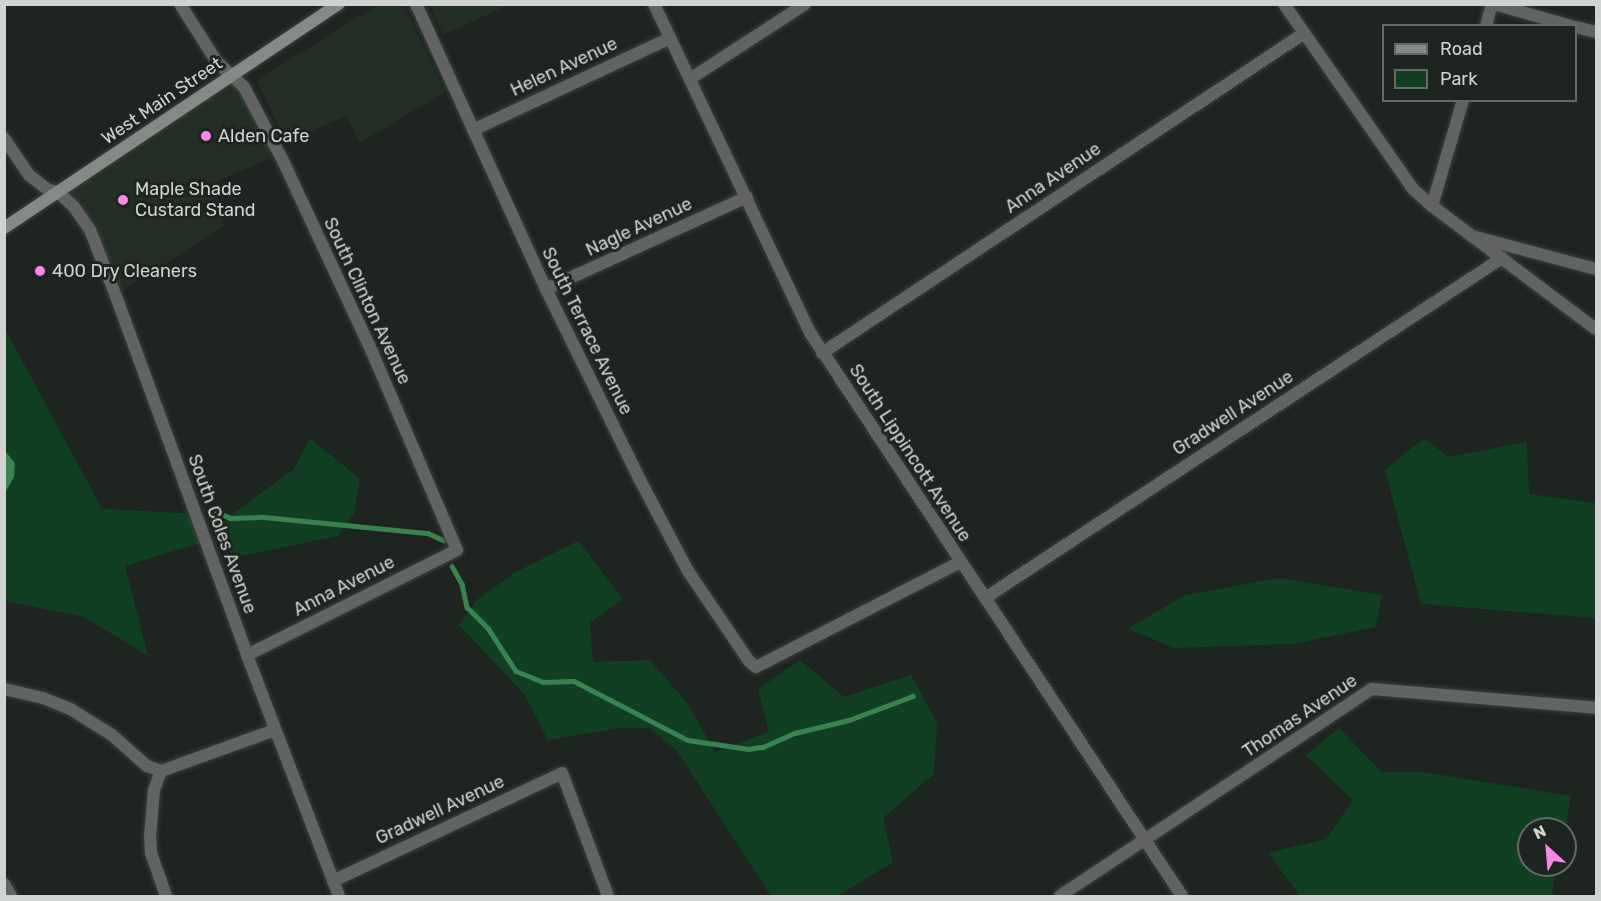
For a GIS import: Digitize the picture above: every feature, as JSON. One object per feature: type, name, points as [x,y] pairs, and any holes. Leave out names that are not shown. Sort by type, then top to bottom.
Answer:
[{"type":"main road","name":"West Main Street","points":[[4,228],[339,4]]},
{"type":"street","name":"South Clinton Avenue","points":[[180,4],[217,62],[244,87],[284,163],[369,345],[457,550]]},
{"type":"street","name":"South Terrace Avenue","points":[[416,4],[546,289],[688,572],[748,661],[756,667],[960,562]]},
{"type":"street","name":"South Lippincott Avenue","points":[[654,4],[788,286],[822,352],[1182,897]]},
{"type":"street","points":[[690,79],[805,4]]},
{"type":"street","points":[[1284,4],[1398,171],[1431,206],[1596,329]]},
{"type":"street","points":[[1487,24],[1493,4],[1566,24]]},
{"type":"street","points":[[1577,27],[1596,32]]},
{"type":"street","name":"Anna Avenue","points":[[822,352],[1303,34]]},
{"type":"street","name":"Helen Avenue","points":[[473,130],[670,38]]},
{"type":"street","points":[[1431,206],[1462,102]]},
{"type":"street","name":"South Coles Avenue","points":[[4,138],[29,175],[48,190],[58,192],[74,207],[90,230],[339,897]]},
{"type":"street","name":"Nagle Avenue","points":[[546,289],[747,197]]},
{"type":"street","points":[[1471,236],[1596,269]]},
{"type":"street","name":"Gradwell Avenue","points":[[985,598],[1502,258]]},
{"type":"street","name":"Anna Avenue","points":[[247,655],[457,550]]},
{"type":"street","points":[[4,689],[43,698],[72,710],[112,735],[153,770],[161,771],[275,730]]},
{"type":"street","name":"Thomas Avenue","points":[[1060,897],[1372,689],[1596,708]]},
{"type":"street","points":[[161,771],[154,790],[150,836],[151,853],[166,897]]},
{"type":"street","name":"Gradwell Avenue","points":[[333,881],[562,773],[608,897]]},
{"type":"street","points":[[4,884],[11,897]]},
{"type":"shaded area","points":[[379,4],[404,5],[445,92],[360,143],[347,116],[285,142],[257,80]]},
{"type":"shaded area","points":[[430,5],[509,5],[443,35]]},
{"type":"shaded area","points":[[235,79],[276,156],[213,183],[224,226],[119,293],[64,192]]},
{"type":"shaded area","points":[[5,451],[15,463],[14,477],[5,493]]},
{"type":"green space","points":[[4,327],[102,509],[200,514],[210,540],[125,566],[148,656],[84,617],[5,601]]},
{"type":"green space","points":[[310,438],[360,479],[354,514],[338,536],[232,558],[220,523],[294,469]]},
{"type":"green space","points":[[1424,438],[1448,457],[1527,442],[1529,494],[1596,503],[1596,618],[1421,604],[1385,470]]},
{"type":"green space","points":[[578,541],[623,599],[590,623],[593,662],[650,660],[688,704],[715,752],[769,732],[758,689],[800,660],[844,697],[911,675],[937,723],[934,774],[883,818],[893,862],[838,896],[771,896],[677,751],[650,728],[619,728],[548,740],[525,695],[459,625],[478,599],[516,572]]},
{"type":"green space","points":[[1279,578],[1382,595],[1375,627],[1293,644],[1175,648],[1128,629],[1185,595]]},
{"type":"green space","points":[[1339,728],[1382,772],[1423,772],[1571,796],[1567,817],[1517,817],[1517,877],[1555,877],[1552,893],[1556,896],[1300,896],[1268,853],[1326,839],[1353,800],[1306,755]]},
{"type":"waterway","points":[[215,511],[231,518],[264,517],[428,533],[443,540]]},
{"type":"waterway","points":[[452,566],[462,584],[467,607],[488,628],[516,671],[543,682],[574,681],[688,740],[748,749],[763,747],[795,733],[849,720],[913,696]]},
{"type":"place","name":"Alden Cafe","points":[[206,136]]},
{"type":"place","name":"Maple Shade Custard Stand","points":[[123,200]]},
{"type":"place","name":"400 Dry Cleaners","points":[[40,271]]}]
